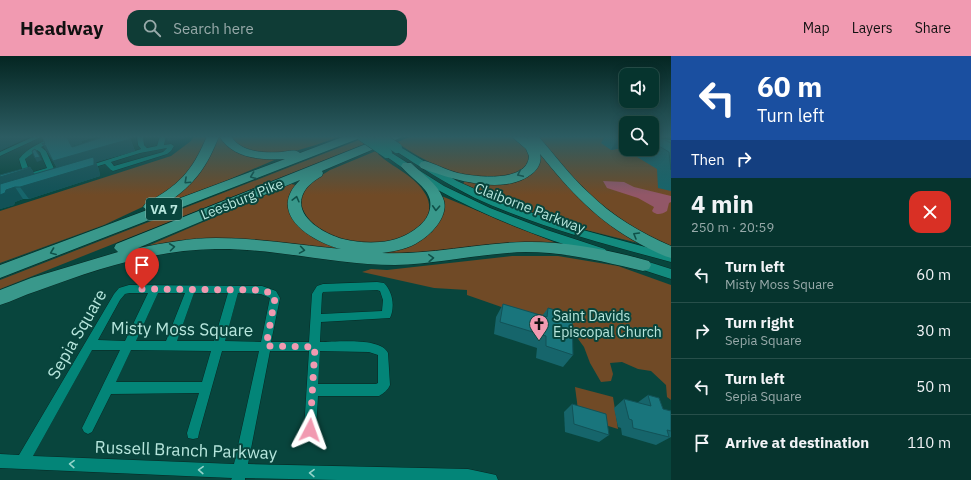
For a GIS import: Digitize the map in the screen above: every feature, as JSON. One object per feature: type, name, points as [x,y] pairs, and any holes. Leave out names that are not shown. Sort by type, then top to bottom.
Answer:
[{"type":"highway","points":[[76,243],[126,220],[174,192],[194,174],[201,165],[204,156]]},
{"type":"highway","name":"Leesburg Pike","points":[[0,272],[306,156]]},
{"type":"highway","points":[[348,156],[322,170],[307,181],[298,191],[294,204],[300,219],[316,234],[353,247],[381,248],[405,242],[424,232],[435,218],[437,208],[436,199],[431,190],[407,166]]},
{"type":"highway","name":"Leesburg Pike","points":[[0,298],[348,156]]},
{"type":"highway","points":[[425,165],[459,177],[491,181],[512,178],[528,171],[535,161],[535,156]]},
{"type":"highway","points":[[549,156],[593,205],[620,226],[640,238],[671,252]]},
{"type":"highway","points":[[27,287],[130,254],[155,249],[215,244],[267,245],[359,258],[388,259],[442,257],[514,248],[549,248],[576,251],[643,265]]},
{"type":"main road","name":"Claiborne Parkway","points":[[391,156],[448,192],[502,218],[543,233],[671,274]]},
{"type":"main road","name":"Claiborne Parkway","points":[[413,156],[425,165],[470,191],[526,215],[562,227],[671,258]]},
{"type":"main road","points":[[502,218],[671,268]]},
{"type":"street","points":[[25,156],[22,159],[28,176]]},
{"type":"street","points":[[45,156],[56,178]]},
{"type":"street","points":[[78,171],[127,156]]},
{"type":"street","points":[[107,162],[113,169],[155,156]]},
{"type":"street","points":[[0,184],[51,169]]},
{"type":"street","points":[[310,430],[317,294],[320,289],[381,286],[385,291],[388,308],[386,315],[316,318]]},
{"type":"street","name":"Sepia Square","points":[[22,462],[117,297],[122,291],[130,289],[262,290],[273,294],[275,298],[239,476]]},
{"type":"street","points":[[88,428],[155,289]]},
{"type":"street","points":[[170,345],[191,289]]},
{"type":"street","points":[[193,433],[234,290]]},
{"type":"street","name":"Misty Moss Square","points":[[90,345],[369,347],[380,350],[384,356],[384,385],[379,390],[313,390]]},
{"type":"street","points":[[108,388],[206,387]]},
{"type":"street","name":"Russell Branch Parkway","points":[[0,461],[239,476],[434,475],[468,476],[491,480]]},
{"type":"shaded area","points":[[171,156],[199,156],[188,177],[151,203],[104,225],[0,263],[0,211]]},
{"type":"shaded area","points":[[200,156],[271,156],[279,158],[223,182],[148,210],[169,198]]},
{"type":"shaded area","points":[[318,156],[335,156],[0,289],[0,280]]},
{"type":"shaded area","points":[[364,156],[380,156],[410,177],[421,188],[428,198],[428,217],[424,223],[412,233],[398,239],[382,243],[349,241],[333,236],[319,228],[308,218],[303,211],[301,203],[303,192],[308,185],[330,170]]},
{"type":"shaded area","points":[[418,156],[530,156],[528,164],[523,169],[514,174],[493,178],[474,177],[435,165]]},
{"type":"shaded area","points":[[530,156],[549,156],[642,244],[558,223],[515,208],[463,184],[465,180],[483,182],[535,169]]},
{"type":"shaded area","points":[[554,156],[671,156],[671,248],[632,228],[587,193]]},
{"type":"shaded area","points":[[603,181],[624,182],[634,187],[671,196],[671,202],[669,203],[667,211],[661,214],[656,214],[652,211],[654,207],[638,198],[607,188]]},
{"type":"shaded area","points":[[291,184],[296,185],[289,196],[288,207],[293,220],[314,238],[329,245],[418,241],[432,232],[438,222],[439,195],[561,245],[409,256],[286,244],[143,248]]},
{"type":"shaded area","points":[[512,256],[558,256],[618,266],[671,285],[671,400],[667,397],[666,385],[651,371],[638,369],[622,362],[610,363],[613,374],[611,381],[601,382],[590,363],[584,347],[573,332],[564,327],[467,295],[467,290],[434,288],[362,272],[371,269],[387,270]]},
{"type":"shaded area","points":[[575,387],[613,397],[618,429],[579,417]]},
{"type":"building","points":[[50,156],[71,156],[53,161]]},
{"type":"building","points":[[669,156],[671,156],[671,170]]},
{"type":"building","points":[[93,157],[94,165],[20,187],[15,187],[6,190],[5,193],[0,195],[0,184]]},
{"type":"building","points":[[30,168],[0,177],[0,175]]},
{"type":"building","points":[[503,304],[547,317],[548,308],[572,315],[573,355],[546,346],[546,336],[500,322]]},
{"type":"building","points":[[648,395],[659,398],[663,409],[671,411],[671,431],[667,430],[669,437],[633,428],[632,420],[629,419],[624,399],[651,406]]},
{"type":"building","points":[[572,404],[606,414],[609,435],[574,424]]},
{"type":"place","name":"Saint Davids Episcopal Church","points":[[539,341]]},
{"type":"route","points":[[142,289],[262,290],[273,294],[275,298],[274,307],[266,346],[315,347],[310,430]]}]
